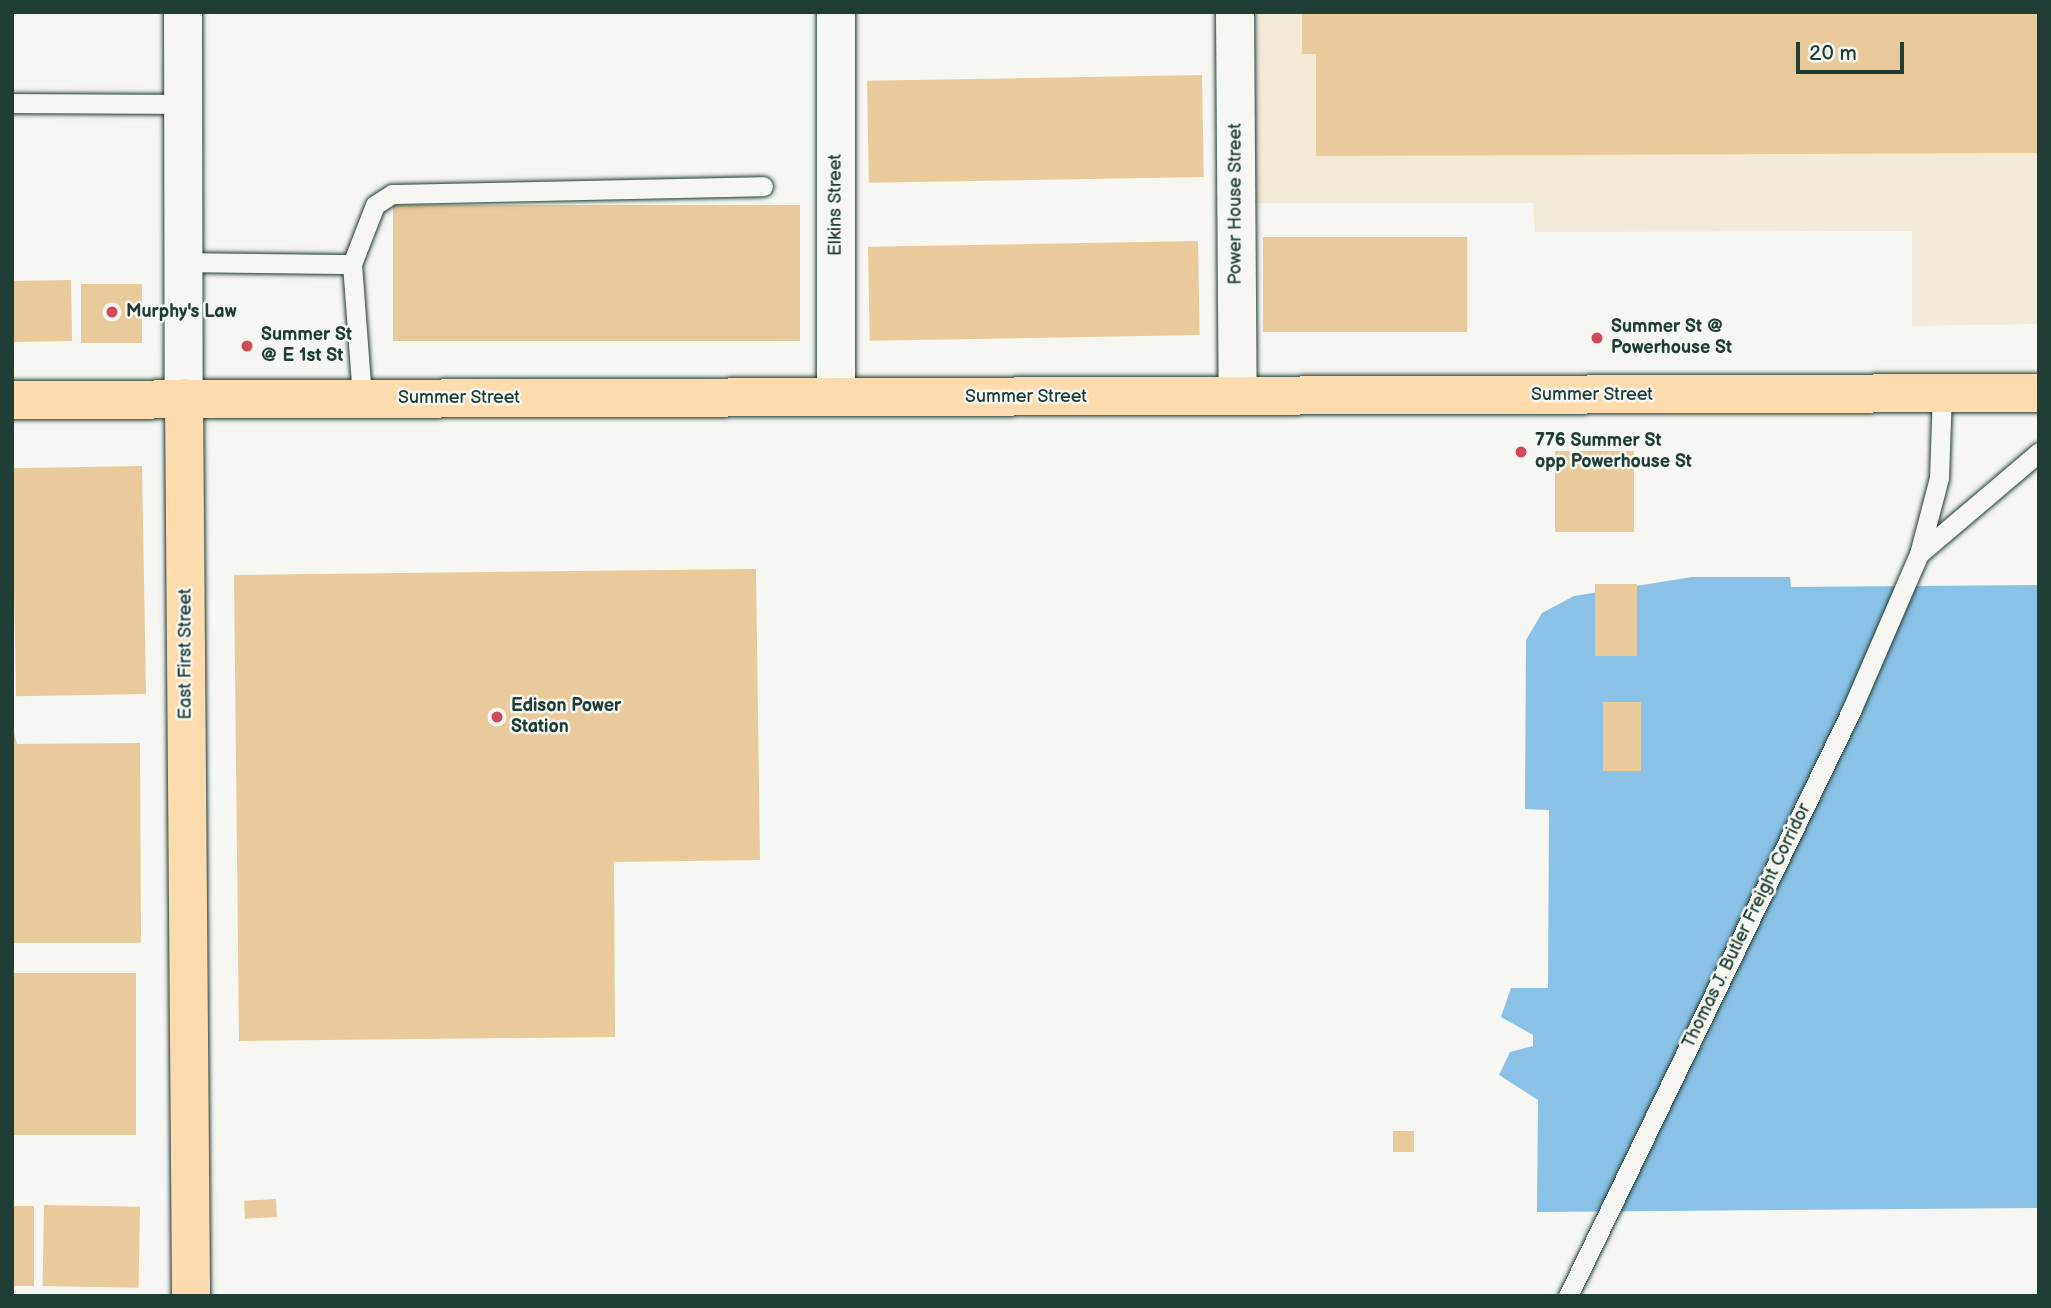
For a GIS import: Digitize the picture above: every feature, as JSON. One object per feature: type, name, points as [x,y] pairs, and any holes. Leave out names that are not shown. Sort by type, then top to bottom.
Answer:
[{"type":"main road","name":"Summer Street","points":[[12,400],[2039,393]]},
{"type":"main road","name":"East First Street","points":[[184,398],[191,1296]]},
{"type":"street","name":"East First Street","points":[[183,12],[184,398]]},
{"type":"street","name":"Elkins Street","points":[[836,12],[836,397]]},
{"type":"street","name":"Power House Street","points":[[1235,12],[1238,396]]},
{"type":"lane","points":[[12,103],[183,104]]},
{"type":"lane","points":[[362,398],[352,264],[375,205],[393,194],[763,186]]},
{"type":"lane","points":[[184,262],[352,264]]},
{"type":"lane","name":"Thomas J. Butler Freight Corridor","points":[[1568,1296],[1851,711],[1919,554],[1939,478],[1942,393]]},
{"type":"lane","name":"Thomas J. Butler Freight Corridor","points":[[1919,554],[2039,452]]},
{"type":"shaded area","points":[[1255,12],[2039,12],[2039,324],[1912,326],[1912,231],[1535,232],[1533,203],[1254,203]]},
{"type":"water","points":[[1692,577],[1790,577],[1791,587],[2039,585],[2039,1208],[1537,1212],[1538,1100],[1499,1075],[1510,1052],[1533,1046],[1533,1035],[1501,1017],[1511,988],[1548,988],[1549,810],[1525,809],[1526,640],[1542,613],[1574,596]]},
{"type":"building","points":[[1302,12],[2039,12],[2039,153],[1316,156],[1316,54],[1302,54]]},
{"type":"building","points":[[1202,75],[1204,177],[869,183],[867,81]]},
{"type":"building","points":[[393,205],[800,205],[800,341],[393,341]]},
{"type":"building","points":[[1263,237],[1467,237],[1467,332],[1263,332]]},
{"type":"building","points":[[1198,241],[1200,335],[870,341],[868,247]]},
{"type":"building","points":[[71,280],[72,341],[13,342],[12,281]]},
{"type":"building","points":[[81,284],[142,284],[142,343],[81,343]]},
{"type":"building","points":[[1555,451],[1634,451],[1634,532],[1555,532]]},
{"type":"building","points":[[142,466],[146,694],[16,696],[12,468]]},
{"type":"building","name":"Edison Power Station","points":[[756,569],[760,860],[614,862],[615,1037],[239,1041],[234,575]]},
{"type":"building","points":[[1595,584],[1637,584],[1637,656],[1595,656]]},
{"type":"building","points":[[1603,702],[1641,702],[1641,771],[1603,771]]},
{"type":"building","points":[[12,725],[17,744],[140,743],[141,943],[12,943]]},
{"type":"building","points":[[12,973],[136,973],[136,1135],[12,1135]]},
{"type":"building","points":[[1393,1131],[1414,1131],[1414,1152],[1393,1152]]},
{"type":"building","points":[[276,1199],[277,1217],[245,1219],[244,1201]]},
{"type":"building","points":[[44,1205],[140,1207],[139,1288],[43,1286]]},
{"type":"building","points":[[12,1206],[34,1206],[34,1286],[12,1286]]},
{"type":"place","name":"Murphy's Law","points":[[112,312]]},
{"type":"place","name":"Summer St @ Powerhouse St","points":[[1597,338]]},
{"type":"place","name":"Summer St @ E 1st St","points":[[247,346]]},
{"type":"place","name":"776 Summer St opp Powerhouse St","points":[[1521,452]]},
{"type":"place","name":"Edison Power Station","points":[[497,717]]}]
